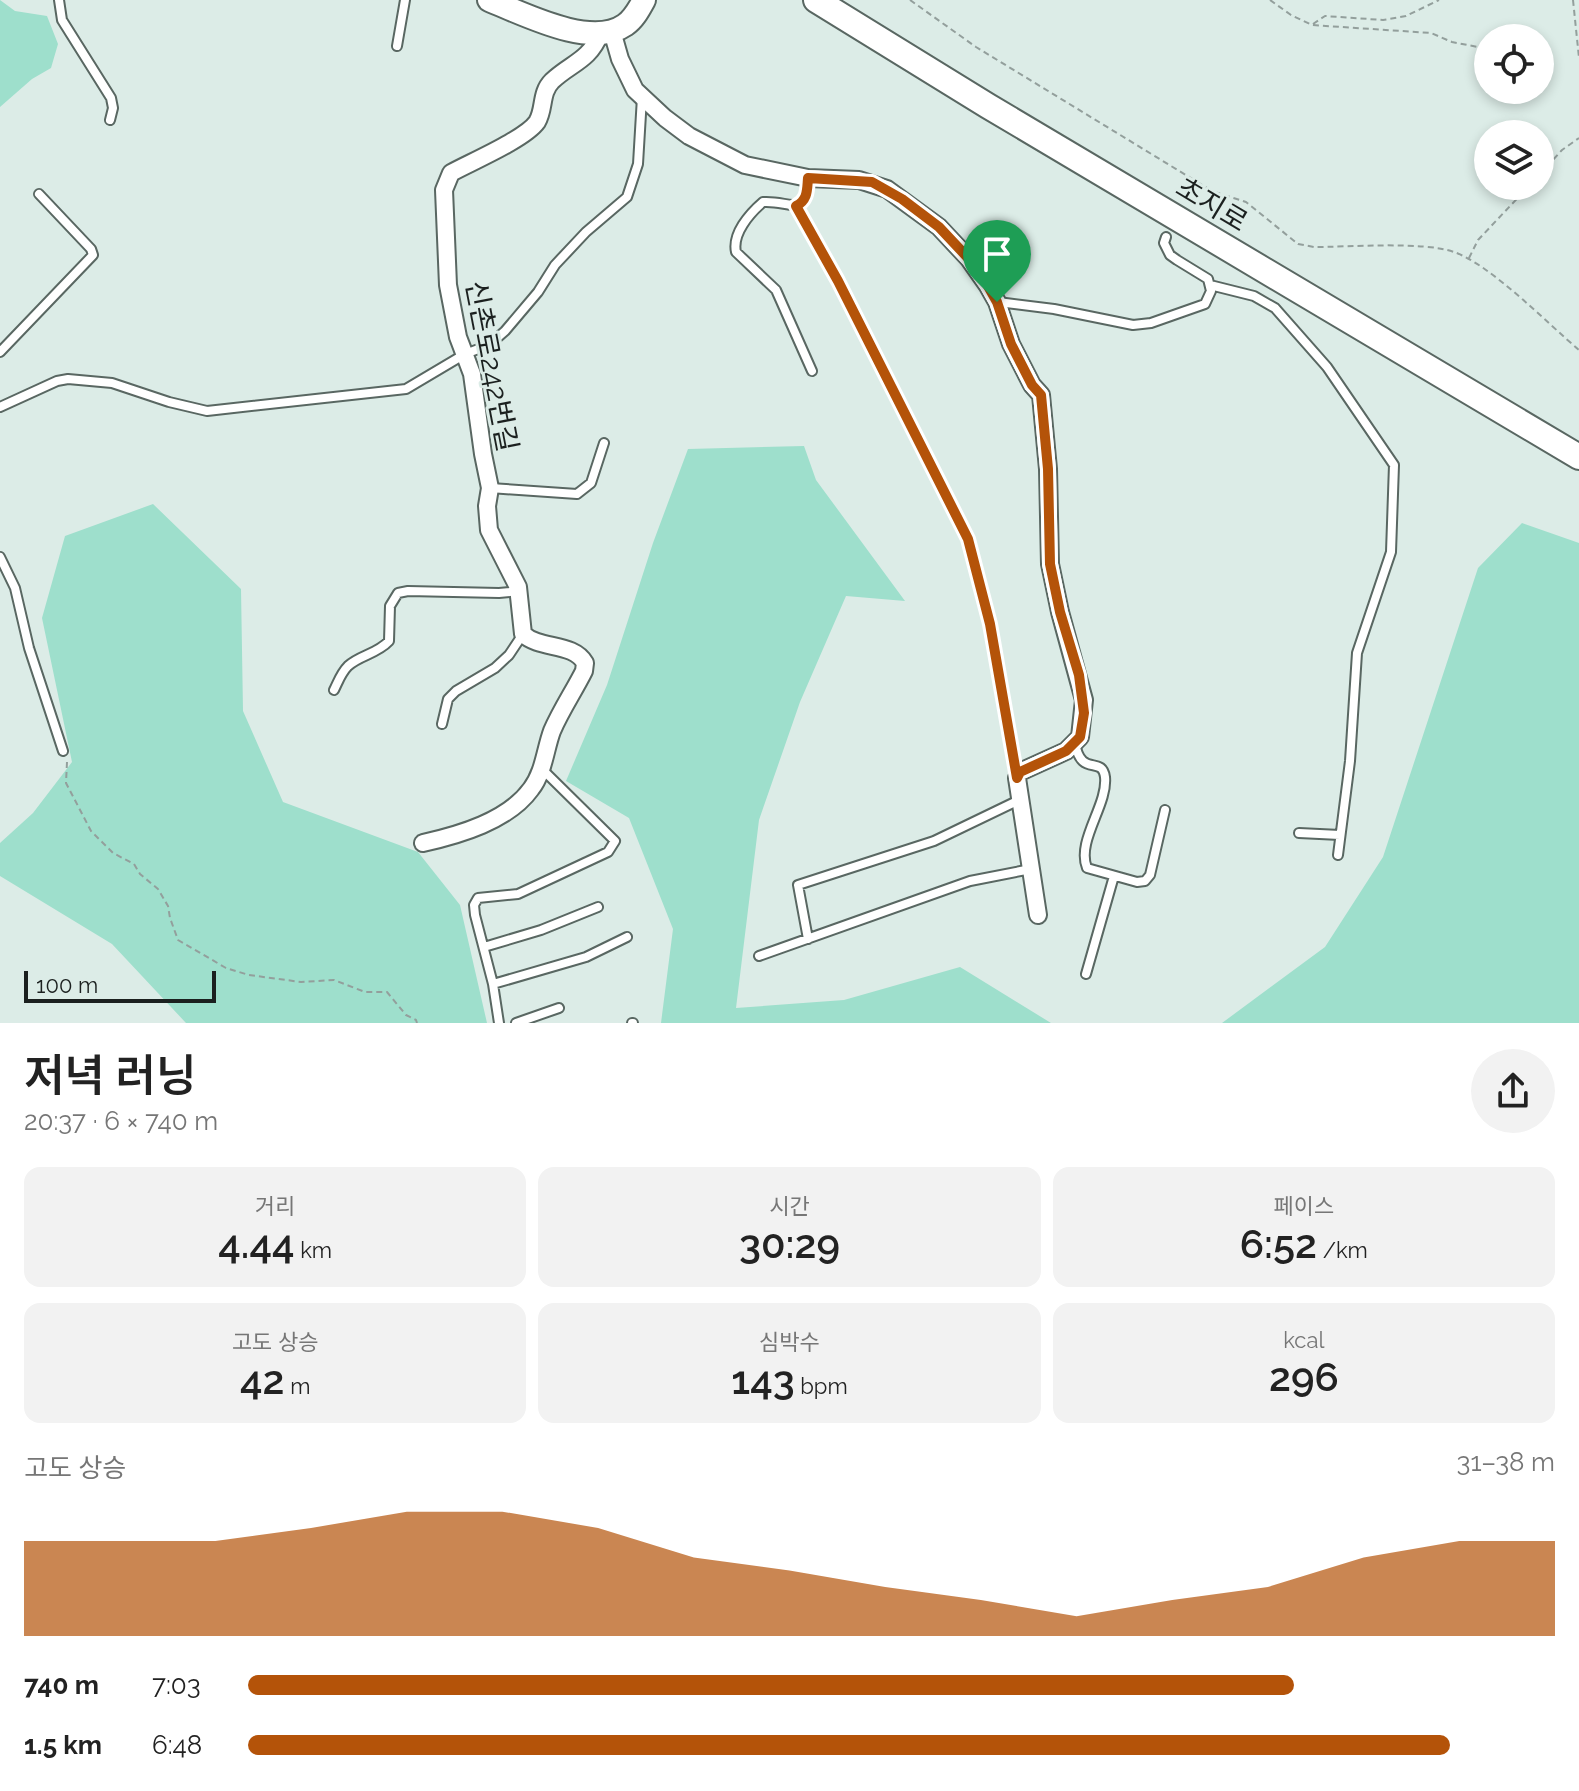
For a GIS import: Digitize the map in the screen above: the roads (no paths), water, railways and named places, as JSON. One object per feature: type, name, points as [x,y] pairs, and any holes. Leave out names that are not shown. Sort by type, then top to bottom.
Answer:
[{"type":"main road","name":"초지로","points":[[816,0],[1002,114],[1578,455]]},
{"type":"street","points":[[489,0],[568,29],[606,32],[634,17],[644,0]]},
{"type":"street","points":[[606,32],[627,76],[642,97],[689,136],[733,160],[777,173],[872,182],[902,199],[951,239],[969,259],[997,302],[1011,344],[1032,385],[1041,395],[1048,469],[1050,564],[1084,700],[1080,737],[1066,751],[1020,772],[1017,778],[1038,915]]},
{"type":"street","name":"신촌로242번길","points":[[523,634],[518,587],[489,530],[487,506],[490,488],[472,374],[458,337],[448,285],[444,237],[446,180],[451,173],[530,129],[541,114],[546,89],[551,82],[585,58],[606,32]]},
{"type":"street","points":[[423,843],[480,825],[506,810],[530,791],[541,769],[554,727],[584,671],[585,663],[576,652],[529,640],[523,634]]},
{"type":"lane","points":[[59,0],[62,20],[111,98],[113,108],[110,120]]},
{"type":"lane","points":[[397,46],[405,0]]},
{"type":"lane","points":[[0,407],[68,379],[120,385],[207,411],[406,389],[465,354],[489,345],[538,292],[555,265],[586,232],[627,197],[638,164],[642,97]]},
{"type":"lane","points":[[808,178],[802,203],[796,206],[763,202],[736,236],[735,245],[736,252],[776,290],[812,371]]},
{"type":"lane","points":[[0,352],[93,255],[91,249],[39,194]]},
{"type":"lane","points":[[796,206],[838,281],[968,539],[990,624],[1017,778]]},
{"type":"lane","points":[[1166,237],[1164,243],[1170,255],[1201,273],[1210,285],[1254,296],[1275,308],[1332,374],[1394,465],[1391,552],[1357,653],[1350,761],[1338,855]]},
{"type":"lane","points":[[997,302],[1067,311],[1121,324],[1151,323],[1205,304],[1209,299],[1210,285]]},
{"type":"lane","points":[[490,488],[577,494],[591,483],[604,443]]},
{"type":"lane","points":[[0,557],[15,588],[29,648],[63,751]]},
{"type":"lane","points":[[334,690],[344,670],[389,641],[390,606],[398,593],[499,593],[518,587]]},
{"type":"lane","points":[[442,724],[448,699],[495,668],[509,655],[523,634]]},
{"type":"lane","points":[[1075,742],[1082,762],[1097,765],[1103,770],[1105,779],[1100,805],[1092,819],[1084,861],[1087,868],[1137,882],[1145,881],[1150,875],[1165,810]]},
{"type":"lane","points":[[499,1023],[474,905],[478,898],[518,894],[608,852],[615,841],[541,769]]},
{"type":"lane","points":[[808,939],[798,885],[934,841],[1019,800]]},
{"type":"lane","points":[[1299,833],[1340,835]]},
{"type":"lane","points":[[759,956],[970,881],[1032,869]]},
{"type":"lane","points":[[1086,974],[1114,876]]},
{"type":"lane","points":[[484,947],[541,930],[598,907]]},
{"type":"lane","points":[[493,984],[586,957],[627,937]]},
{"type":"lane","points":[[516,1023],[559,1008]]}]
